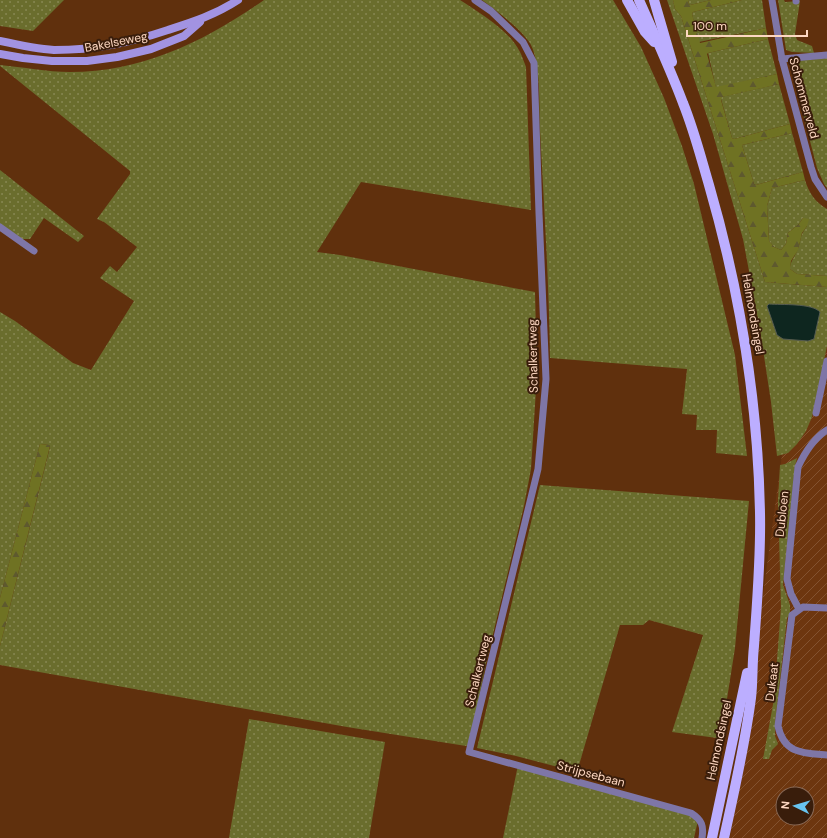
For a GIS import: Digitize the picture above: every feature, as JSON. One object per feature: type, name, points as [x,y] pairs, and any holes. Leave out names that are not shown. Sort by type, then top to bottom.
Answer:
[{"type":"main road","name":"Bakelseweg","points":[[0,54],[52,61],[87,61],[117,57],[151,49],[184,36],[204,19],[238,0]]},
{"type":"main road","points":[[627,0],[645,32],[659,47]]},
{"type":"main road","name":"Helmondsingel","points":[[639,0],[683,103],[698,147],[720,222],[738,303],[750,376],[757,436],[760,564],[753,648],[751,696],[744,745],[724,838]]},
{"type":"main road","points":[[654,0],[683,103]]},
{"type":"main road","name":"Bakelseweg","points":[[0,41],[52,50],[88,49],[114,46],[204,19]]},
{"type":"main road","name":"Helmondsingel","points":[[712,838],[753,648]]},
{"type":"street","name":"Schalkertweg","points":[[469,752],[538,469],[546,379],[534,63],[523,42],[491,11],[475,0]]},
{"type":"street","name":"Schommerveld","points":[[772,0],[782,59],[811,167],[815,178],[827,197]]},
{"type":"street","points":[[782,59],[827,55]]},
{"type":"street","points":[[0,227],[34,251]]},
{"type":"street","points":[[816,413],[827,360]]},
{"type":"street","name":"Dubloen","points":[[799,609],[791,594],[787,579],[798,466],[805,452],[822,433],[827,430]]},
{"type":"street","points":[[799,609],[803,607],[827,608]]},
{"type":"street","name":"Dukaat","points":[[799,609],[792,615],[778,726],[784,743],[795,750],[804,753],[827,755]]},
{"type":"street","name":"Strijpsebaan","points":[[469,752],[691,813],[699,818],[703,825],[702,838]]},
{"type":"shaded area","points":[[827,345],[827,838],[730,838],[787,418]]},
{"type":"green space","points":[[0,0],[64,0],[33,31],[0,26]]},
{"type":"green space","points":[[264,0],[460,0],[509,36],[520,52],[526,67],[531,210],[361,182],[317,252],[340,255],[535,292],[537,373],[531,469],[524,506],[486,663],[470,743],[466,746],[347,727],[0,665],[0,646],[50,447],[49,445],[40,444],[0,598],[0,312],[15,321],[73,363],[91,370],[134,301],[100,278],[110,266],[117,272],[137,247],[104,222],[97,219],[130,174],[130,171],[0,65],[61,72],[97,71],[123,67],[148,60],[196,41],[219,29]]},
{"type":"green space","points":[[482,0],[613,0],[641,47],[664,98],[694,184],[735,355],[747,456],[716,453],[717,430],[696,430],[697,415],[682,414],[687,369],[550,358],[539,86],[536,63],[531,45],[522,34],[509,21]]},
{"type":"green space","points":[[667,0],[673,0],[675,9],[681,16],[765,282],[827,287],[827,346],[812,417],[806,431],[797,444],[788,453],[777,456],[771,402],[760,330],[743,239],[713,134]]},
{"type":"green space","points":[[673,0],[688,0],[690,5],[711,0],[742,0],[693,12],[692,14],[700,43],[766,28],[768,39],[707,54],[716,87],[777,74],[779,84],[722,97],[721,100],[732,138],[734,139],[790,124],[792,133],[742,145],[754,184],[756,185],[803,172],[805,180],[772,188],[767,206],[769,241],[774,247],[781,250],[786,244],[788,233],[799,224],[803,218],[809,219],[807,226],[802,233],[798,250],[791,261],[790,269],[797,274],[827,276],[827,287],[765,282],[681,16],[675,9]]},
{"type":"green space","points":[[688,0],[711,0],[690,5]]},
{"type":"green space","points":[[742,0],[762,0],[766,28],[699,42],[692,14],[693,12]]},
{"type":"green space","points":[[778,0],[784,0],[785,2],[800,1],[795,34],[797,40],[812,46],[814,53],[792,52],[786,50]]},
{"type":"green space","points":[[768,39],[777,74],[716,88],[708,53]]},
{"type":"green space","points":[[827,58],[827,188],[817,168],[791,68],[792,62],[794,61]]},
{"type":"green space","points":[[779,84],[790,124],[734,139],[732,138],[721,97]]},
{"type":"green space","points":[[792,133],[803,172],[756,185],[754,184],[742,145]]},
{"type":"green space","points":[[0,170],[84,236],[78,242],[44,218],[30,239],[21,239],[0,224]]},
{"type":"green space","points":[[805,180],[813,197],[827,209],[827,276],[797,274],[790,269],[791,262],[798,248],[802,234],[807,226],[803,218],[799,224],[788,233],[786,244],[781,250],[774,247],[769,241],[767,206],[772,188]]},
{"type":"green space","points":[[40,444],[50,446],[0,646],[0,598]]},
{"type":"green space","points":[[797,458],[783,585],[790,605],[790,614],[787,618],[775,723],[775,736],[778,744],[772,750],[769,759],[763,759],[774,699],[781,607],[778,501],[780,465]]},
{"type":"green space","points":[[540,485],[749,501],[735,648],[724,718],[717,738],[672,732],[703,635],[649,620],[643,625],[620,625],[577,772],[516,756],[477,748]]},
{"type":"green space","points":[[249,719],[385,742],[369,838],[229,838]]},
{"type":"green space","points":[[518,765],[699,816],[694,838],[503,838]]},
{"type":"water","points":[[769,304],[804,306],[816,309],[820,312],[814,339],[808,341],[783,339],[777,335],[767,306]]}]
